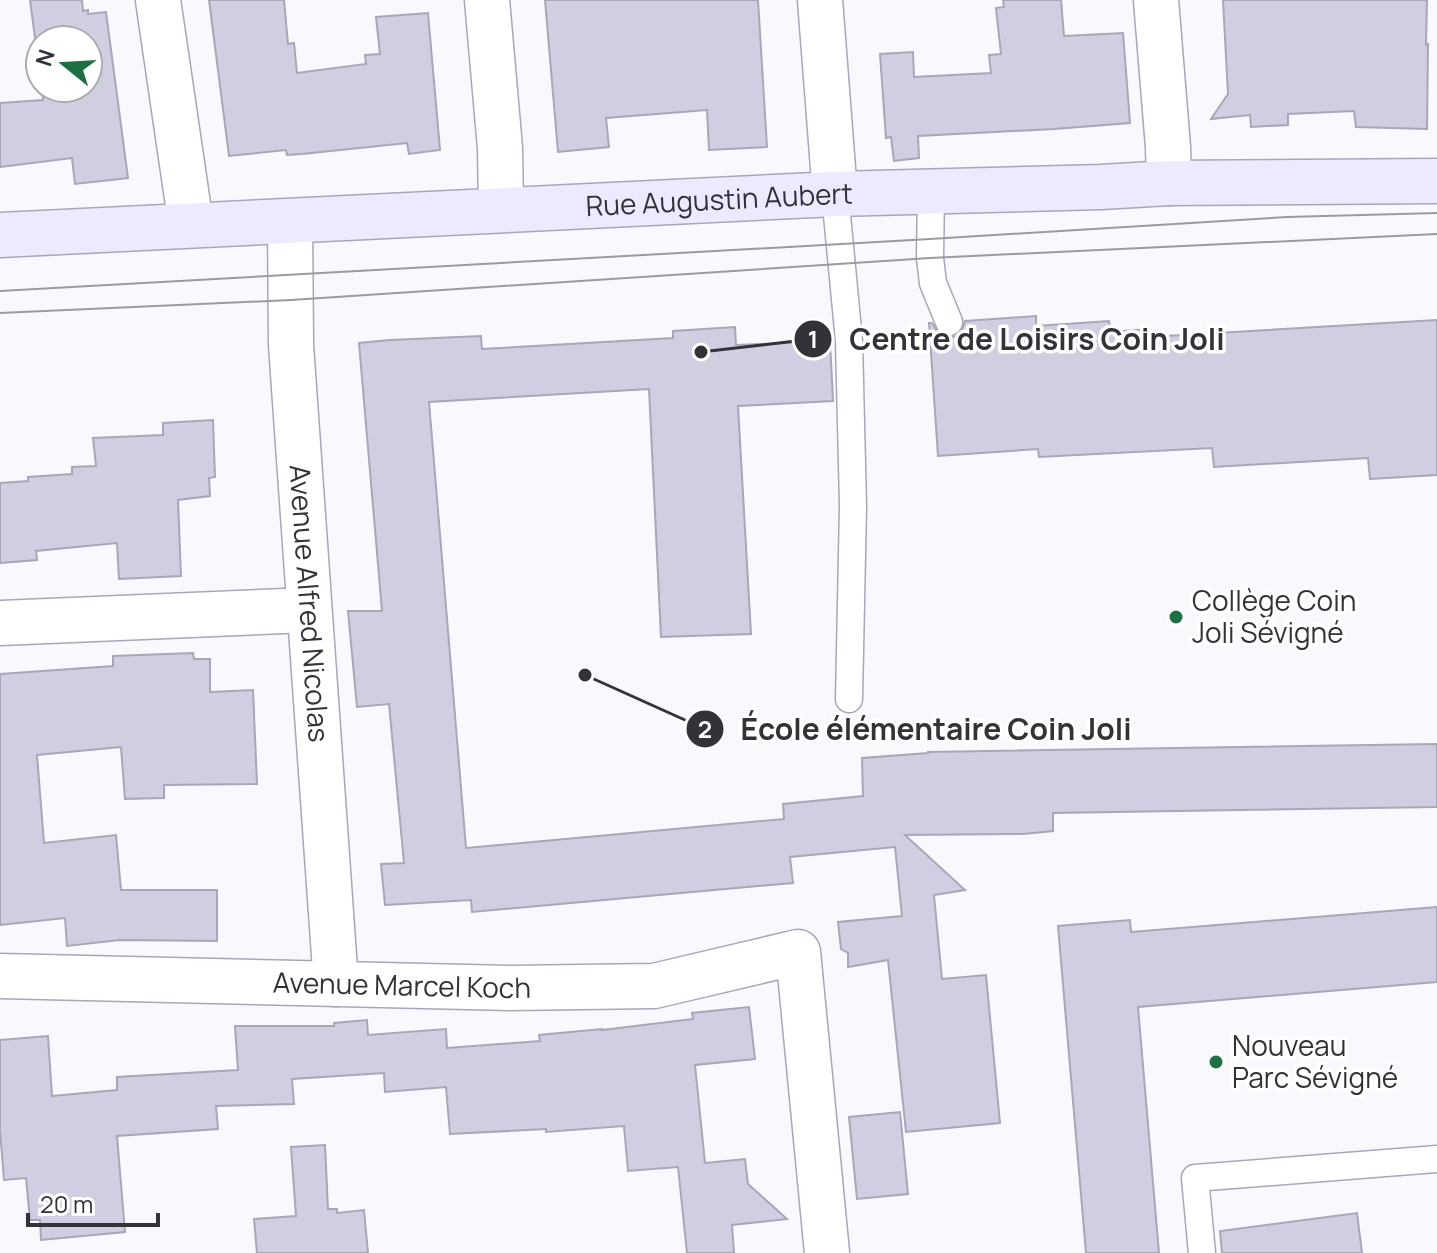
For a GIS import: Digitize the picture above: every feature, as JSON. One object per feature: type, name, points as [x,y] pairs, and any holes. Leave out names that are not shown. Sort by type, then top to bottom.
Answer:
[{"type":"main road","name":"Rue Augustin Aubert","points":[[0,235],[835,194],[1169,183],[1437,181]]},
{"type":"street","points":[[158,0],[191,225]]},
{"type":"street","points":[[487,0],[500,148],[501,209]]},
{"type":"street","points":[[820,0],[835,194]]},
{"type":"street","points":[[1156,0],[1169,183]]},
{"type":"street","name":"Avenue Alfred Nicolas","points":[[290,222],[291,345],[336,984]]},
{"type":"street","points":[[0,623],[309,610]]},
{"type":"street","name":"Avenue Marcel Koch","points":[[0,976],[511,988],[654,986],[798,952],[827,1253]]},
{"type":"lane","points":[[931,192],[930,258],[933,283],[949,322]]},
{"type":"lane","points":[[835,194],[849,341],[853,506],[849,699]]},
{"type":"lane","points":[[1202,1253],[1195,1178],[1437,1159]]},
{"type":"building","points":[[30,0],[82,0],[83,11],[88,10],[88,14],[106,12],[128,178],[75,184],[72,158],[0,167],[0,103],[104,104],[104,24],[33,24]]},
{"type":"building","points":[[209,0],[284,0],[288,44],[294,43],[297,73],[366,64],[365,55],[380,54],[376,17],[428,13],[440,150],[409,154],[407,143],[302,154],[287,155],[286,150],[229,156]]},
{"type":"building","points":[[545,0],[758,0],[767,147],[709,150],[707,110],[606,118],[609,147],[558,152]]},
{"type":"building","points":[[1003,0],[1061,0],[1064,36],[1123,33],[1130,123],[918,136],[919,158],[894,161],[891,137],[886,138],[880,54],[913,52],[914,77],[991,73],[989,55],[1001,54],[996,8],[1004,7]]},
{"type":"building","points":[[1223,0],[1427,0],[1427,129],[1356,127],[1354,111],[1288,114],[1288,125],[1251,127],[1250,115],[1211,119],[1228,94]]},
{"type":"building","points":[[1036,316],[1036,326],[1109,321],[1111,332],[1147,329],[1148,337],[1437,320],[1437,475],[1370,479],[1368,458],[1214,467],[1212,448],[1039,457],[1038,449],[938,456],[929,323],[939,334],[948,338],[961,332],[965,321]]},
{"type":"building","points":[[735,327],[736,345],[830,341],[833,401],[738,406],[751,634],[661,637],[649,389],[429,402],[466,848],[784,819],[783,804],[863,796],[862,758],[928,752],[1437,744],[1437,807],[1053,813],[1053,831],[905,835],[965,890],[934,895],[942,979],[986,975],[1000,1123],[906,1132],[888,960],[848,967],[848,953],[841,949],[838,922],[902,916],[895,847],[790,857],[793,883],[472,912],[471,900],[385,905],[381,864],[404,863],[389,704],[357,707],[348,611],[382,611],[359,343],[481,336],[482,349],[673,338],[673,331]]},
{"type":"building","points":[[213,420],[215,477],[209,478],[210,496],[178,500],[181,576],[119,579],[117,543],[36,551],[37,560],[0,563],[0,483],[28,481],[28,477],[72,474],[72,467],[96,466],[93,438],[163,435],[163,423]]},
{"type":"building","points":[[193,653],[194,659],[210,659],[210,692],[253,690],[257,784],[164,785],[164,798],[125,799],[121,747],[37,755],[44,843],[116,835],[121,890],[217,890],[217,941],[120,940],[67,946],[65,918],[0,925],[0,674],[113,666],[113,656]]},
{"type":"building","points":[[1437,907],[1437,982],[1138,1007],[1159,1253],[1086,1253],[1058,926],[1130,920],[1131,932]]},
{"type":"building","points":[[749,1007],[755,1059],[695,1065],[705,1163],[745,1159],[748,1184],[787,1219],[732,1225],[734,1253],[687,1253],[678,1167],[628,1171],[624,1126],[546,1132],[546,1129],[450,1134],[446,1087],[385,1092],[384,1073],[292,1079],[294,1104],[216,1106],[218,1129],[117,1136],[125,1232],[41,1240],[40,1220],[30,1220],[26,1178],[4,1180],[0,1131],[0,1040],[48,1036],[52,1096],[117,1090],[117,1077],[238,1070],[235,1026],[334,1026],[334,1023],[367,1020],[368,1035],[446,1029],[447,1048],[540,1041],[539,1035],[693,1019],[692,1013]]},
{"type":"building","points":[[900,1112],[908,1194],[857,1199],[849,1117]]},
{"type":"building","points":[[325,1145],[328,1209],[337,1209],[337,1213],[364,1210],[368,1253],[257,1253],[254,1219],[296,1216],[291,1147]]},
{"type":"building","points":[[1357,1213],[1362,1253],[1222,1253],[1220,1231]]},
{"type":"tram line","points":[[0,291],[1287,217],[1437,213]]},
{"type":"tram line","points":[[0,313],[291,300],[930,258],[1437,234]]},
{"type":"place","name":"Centre de Loisirs Coin Joli","points":[[701,352]]},
{"type":"place","name":"Collège Coin Joli Sévigné","points":[[1176,617]]},
{"type":"place","name":"École élémentaire Coin Joli","points":[[585,675]]},
{"type":"place","name":"Nouveau Parc Sévigné","points":[[1216,1062]]}]
